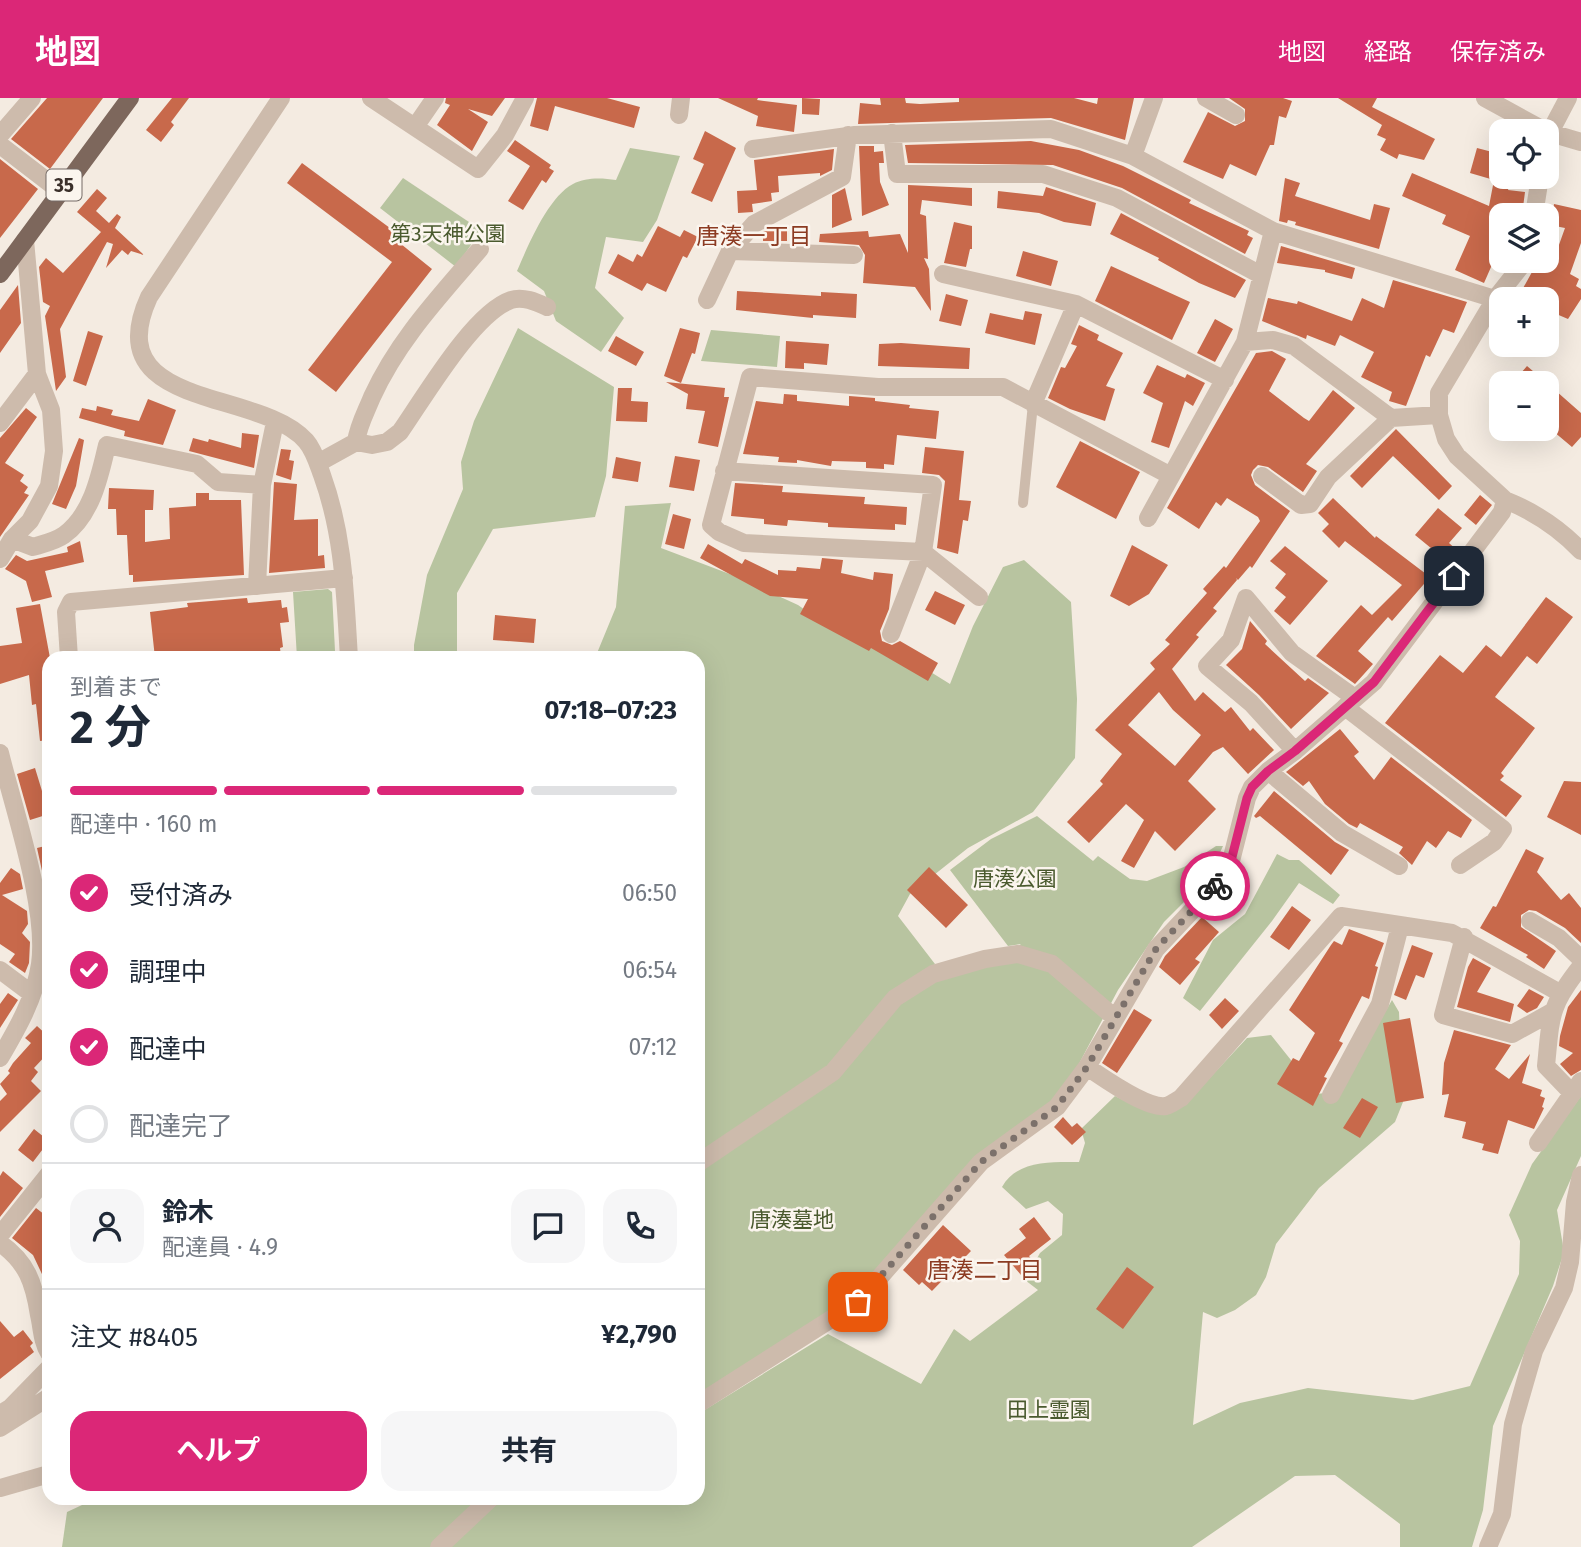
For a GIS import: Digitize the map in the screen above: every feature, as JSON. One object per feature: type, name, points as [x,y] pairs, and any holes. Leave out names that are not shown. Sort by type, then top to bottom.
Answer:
[{"type":"main road","name":"35","points":[[0,274],[130,98]]},
{"type":"street","points":[[0,135],[32,98]]},
{"type":"street","points":[[281,98],[149,297],[139,317],[138,338],[144,358],[164,380],[275,422],[307,442],[318,463],[340,533],[349,651]]},
{"type":"street","points":[[371,98],[478,169],[505,135],[524,98]]},
{"type":"street","points":[[415,127],[435,98]]},
{"type":"street","points":[[1133,156],[1154,98]]},
{"type":"street","points":[[1206,98],[1236,115]]},
{"type":"street","points":[[1485,98],[1523,119]]},
{"type":"street","points":[[1555,119],[1568,98]]},
{"type":"street","points":[[753,149],[848,135],[1051,128],[1133,156],[1273,230],[1489,297]]},
{"type":"street","points":[[892,133],[897,174],[1043,174],[1117,198],[1261,275]]},
{"type":"street","points":[[707,300],[730,251],[754,224],[842,177],[848,135]]},
{"type":"street","points":[[1559,136],[1581,142]]},
{"type":"street","points":[[0,145],[60,191]]},
{"type":"street","points":[[1148,519],[1245,342],[1273,230]]},
{"type":"street","points":[[0,559],[12,539],[30,521],[49,486],[54,451],[51,410],[37,374],[25,240]]},
{"type":"street","points":[[356,442],[358,429],[386,367],[404,337],[480,249]]},
{"type":"street","points":[[730,251],[854,255]]},
{"type":"street","points":[[1504,287],[1516,273]]},
{"type":"street","points":[[943,274],[1076,304],[1225,380]]},
{"type":"street","points":[[318,463],[356,442],[372,445],[387,442],[400,432],[464,341],[497,306],[514,299],[532,300],[547,307]]},
{"type":"street","points":[[1033,404],[1076,304]]},
{"type":"street","points":[[1489,309],[1439,393],[1439,415],[1446,439],[1457,456],[1506,500],[1532,511],[1562,532],[1581,551]]},
{"type":"street","points":[[1245,342],[1273,340],[1294,346],[1391,418]]},
{"type":"street","points":[[0,423],[37,374]]},
{"type":"street","points":[[979,597],[923,552],[744,542],[719,532],[711,525],[750,377],[878,387],[1003,387],[1171,476]]},
{"type":"street","points":[[1262,476],[1301,505],[1310,504],[1328,477],[1391,418],[1439,415]]},
{"type":"street","points":[[257,586],[262,485],[275,422]]},
{"type":"street","points":[[12,539],[33,547],[62,537],[74,526],[97,488],[107,444],[197,464],[218,482],[262,485]]},
{"type":"street","points":[[724,471],[933,485],[923,552],[891,634]]},
{"type":"street","points":[[705,1400],[858,1302],[981,1162],[1057,1107],[1087,1067],[1156,949],[1216,885],[1231,861],[1252,787],[1374,682],[1502,512],[1506,500]]},
{"type":"street","points":[[69,651],[66,612],[71,602],[344,578]]},
{"type":"street","points":[[1295,751],[1251,703],[1207,666],[1231,640],[1246,598],[1292,653],[1503,829],[1494,842],[1460,865]]},
{"type":"street","points":[[0,754],[39,918],[40,965],[32,994],[0,1058]]},
{"type":"street","points":[[1268,771],[1342,833],[1399,866]]},
{"type":"street","points":[[1087,1067],[1142,1100],[1167,1106],[1181,1098],[1341,916],[1464,937],[1560,993]]},
{"type":"street","points":[[1530,921],[1559,938],[1581,959]]},
{"type":"street","points":[[1331,1096],[1380,1004],[1400,926]]},
{"type":"street","points":[[1464,937],[1443,1015],[1513,1034],[1552,1012]]},
{"type":"street","points":[[705,1158],[833,1072],[895,998],[933,974],[985,959],[1018,954],[1052,964],[1114,1017]]},
{"type":"street","points":[[1538,1143],[1576,1087],[1546,1066],[1552,1012],[1560,993],[1581,966]]},
{"type":"street","points":[[0,971],[32,994]]},
{"type":"street","points":[[1488,1547],[1502,1514],[1513,1424],[1534,1351],[1564,1288],[1581,1175]]},
{"type":"street","points":[[0,1235],[42,1183]]},
{"type":"street","points":[[0,1243],[18,1256],[28,1271],[39,1312],[42,1338]]},
{"type":"street","points":[[0,1414],[10,1408],[42,1375]]},
{"type":"street","points":[[0,1428],[42,1401]]},
{"type":"street","points":[[0,1488],[42,1476]]},
{"type":"street","points":[[439,1547],[484,1505]]},
{"type":"lane","points":[[1023,503],[1033,404]]},
{"type":"green space","points":[[630,148],[680,156],[657,220],[643,242],[606,237],[595,288],[624,318],[601,352],[556,321],[544,291],[517,271],[540,223],[564,190],[583,180],[616,180]]},
{"type":"green space","name":"第3天神公園","points":[[403,178],[481,230],[456,267],[380,208]]},
{"type":"green space","points":[[518,328],[614,387],[606,476],[595,517],[493,529],[457,593],[457,651],[414,651],[427,575],[463,489],[461,462],[474,421]]},
{"type":"green space","points":[[711,330],[780,336],[777,367],[701,361]]},
{"type":"green space","points":[[671,503],[661,548],[735,576],[798,605],[831,628],[884,643],[950,684],[973,626],[1003,567],[1024,560],[1071,602],[1077,699],[1075,758],[1033,812],[968,848],[910,894],[898,916],[935,964],[892,994],[826,1067],[705,1154],[705,651],[598,651],[616,607],[625,506]]},
{"type":"green space","points":[[328,589],[332,592],[335,651],[297,651],[293,592]]},
{"type":"green space","name":"唐湊墓地","points":[[1037,816],[1093,861],[1098,856],[1130,879],[1147,881],[1184,867],[1216,846],[1223,846],[1208,878],[1164,922],[1118,990],[1072,1077],[1047,1106],[832,1313],[705,1391],[705,1166],[776,1117],[897,1004],[933,982],[995,963],[1021,944],[1008,946],[950,870],[991,839]]},
{"type":"green space","points":[[1277,854],[1289,860],[1299,860],[1340,895],[1333,904],[1299,883],[1200,1011],[1183,998],[1213,940],[1245,914]]},
{"type":"green space","name":"田上霊園","points":[[1392,1000],[1399,1012],[1403,1102],[1395,1122],[1319,1188],[1276,1244],[1266,1277],[1256,1295],[1235,1310],[1217,1318],[1203,1312],[1193,1425],[1240,1403],[1308,1388],[1413,1400],[1470,1386],[1519,1274],[1520,1241],[1509,1215],[1532,1164],[1581,1096],[1581,1156],[1557,1210],[1564,1252],[1553,1286],[1493,1426],[1483,1510],[1472,1547],[1400,1547],[1400,1524],[1335,1475],[1295,1476],[1192,1547],[62,1547],[67,1512],[82,1505],[705,1505],[705,1410],[828,1334],[921,1384],[954,1329],[970,1341],[1038,1290],[1025,1280],[1040,1253],[1062,1235],[1063,1214],[1048,1201],[1026,1209],[1002,1187],[1008,1178],[1026,1167],[1046,1163],[1079,1162],[1085,1143],[1081,1129],[1115,1096],[1146,1111],[1190,1099],[1247,1038],[1271,1035],[1318,1094],[1336,1091],[1349,1075]]},
{"type":"building","points":[[47,98],[103,98],[50,169],[11,139]]},
{"type":"building","points":[[172,98],[189,98],[171,122],[174,125],[161,142],[146,130]]},
{"type":"building","points":[[446,98],[505,98],[492,116],[468,109],[488,122],[472,151],[437,125],[450,105],[445,103]]},
{"type":"building","points":[[537,98],[607,98],[640,107],[634,128],[555,106],[548,131],[530,126]]},
{"type":"building","points":[[718,98],[758,98],[757,100],[797,105],[794,132],[756,126],[758,116]]},
{"type":"building","points":[[802,98],[820,99],[819,115],[802,114]]},
{"type":"building","points":[[880,98],[905,98],[906,103],[920,104],[959,102],[959,98],[1074,98],[1097,104],[1098,98],[1134,98],[1125,140],[1051,118],[858,124],[860,103],[881,105]]},
{"type":"building","points":[[1229,98],[1283,98],[1292,101],[1286,118],[1279,116],[1274,145],[1270,145],[1256,176],[1230,164],[1223,179],[1183,162],[1208,112],[1235,126],[1245,121],[1245,109]]},
{"type":"building","points":[[1338,98],[1377,98],[1372,107],[1435,139],[1424,160],[1399,154],[1397,159],[1380,150],[1386,139],[1377,135],[1382,125]]},
{"type":"building","points":[[705,131],[736,148],[712,202],[691,193],[704,164],[693,159]]},
{"type":"building","points":[[515,140],[551,165],[549,168],[554,171],[546,183],[542,180],[523,210],[508,201],[530,166],[507,151]]},
{"type":"building","points":[[1031,141],[1079,150],[1123,166],[1191,200],[1189,203],[1249,231],[1247,235],[1253,238],[1245,254],[1122,188],[1053,165],[908,163],[905,145]]},
{"type":"building","points":[[859,146],[874,146],[874,152],[883,151],[884,163],[879,163],[880,182],[889,205],[862,216]]},
{"type":"building","points":[[1477,148],[1489,151],[1489,179],[1470,173]]},
{"type":"building","points":[[834,149],[832,170],[820,176],[820,173],[778,176],[779,192],[771,193],[772,201],[752,204],[753,212],[738,213],[737,191],[757,190],[754,160]]},
{"type":"building","points":[[0,159],[38,189],[0,238]]},
{"type":"building","points":[[302,163],[394,231],[391,236],[432,269],[336,392],[308,370],[392,262],[287,183]]},
{"type":"building","points":[[1412,173],[1489,206],[1489,272],[1484,283],[1455,270],[1470,236],[1442,224],[1446,215],[1402,196]]},
{"type":"building","points":[[1285,178],[1300,183],[1295,196],[1370,220],[1374,204],[1390,208],[1379,249],[1295,225],[1296,222],[1279,221]]},
{"type":"building","points":[[908,185],[972,188],[972,206],[922,200],[920,214],[926,216],[928,259],[924,258],[929,269],[931,311],[915,287],[863,283],[865,255],[859,245],[819,242],[820,234],[868,231],[869,237],[900,234],[908,253]]},
{"type":"building","points":[[1046,187],[1096,203],[1091,226],[1064,222],[1039,213],[997,208],[998,191],[1043,196]]},
{"type":"building","points":[[845,188],[852,220],[832,228],[832,195]]},
{"type":"building","points":[[97,189],[107,198],[96,211],[109,223],[117,214],[121,217],[115,228],[144,255],[131,251],[128,255],[122,250],[106,268],[113,244],[107,242],[60,329],[66,377],[56,391],[45,316],[50,306],[43,302],[39,267],[46,258],[63,273],[101,232],[77,212]]},
{"type":"building","points":[[1492,189],[1525,192],[1524,203],[1490,203]]},
{"type":"building","points":[[1559,205],[1581,210],[1581,243],[1570,274],[1579,279],[1576,286],[1581,289],[1581,299],[1568,319],[1559,315],[1559,287],[1524,287],[1531,273],[1559,273],[1559,245],[1565,228],[1559,227]]},
{"type":"building","points":[[1121,213],[1246,280],[1235,298],[1199,283],[1158,260],[1159,258],[1110,234]]},
{"type":"building","points":[[954,222],[972,226],[972,249],[966,267],[944,263]]},
{"type":"building","points":[[658,226],[680,237],[684,230],[698,237],[687,258],[683,256],[666,292],[647,283],[642,291],[608,273],[618,254],[633,262],[637,254],[642,257]]},
{"type":"building","points":[[772,227],[787,227],[787,241],[763,241],[763,232]]},
{"type":"building","points":[[1281,246],[1355,268],[1352,279],[1325,270],[1277,263]]},
{"type":"building","points":[[1023,251],[1058,261],[1051,286],[1016,276]]},
{"type":"building","points":[[1111,266],[1190,302],[1172,340],[1095,301]]},
{"type":"building","points":[[1393,280],[1467,302],[1454,333],[1443,329],[1430,357],[1426,355],[1406,406],[1389,401],[1392,392],[1361,377],[1374,352],[1340,335],[1335,346],[1307,335],[1306,339],[1262,321],[1268,298],[1297,304],[1298,301],[1352,321],[1362,298],[1384,308]]},
{"type":"building","points":[[18,285],[21,323],[0,353],[0,310]]},
{"type":"building","points":[[737,291],[821,296],[821,292],[857,294],[856,318],[813,315],[813,318],[736,310]]},
{"type":"building","points":[[946,294],[968,300],[961,326],[939,321]]},
{"type":"building","points":[[1025,311],[1042,314],[1035,345],[985,333],[990,313],[1023,320]]},
{"type":"building","points":[[1215,319],[1233,329],[1215,362],[1197,353]]},
{"type":"building","points":[[1079,325],[1099,335],[1097,340],[1123,353],[1106,386],[1115,389],[1105,421],[1048,398],[1061,367],[1065,368],[1077,346],[1071,344]]},
{"type":"building","points":[[680,328],[700,333],[695,354],[692,353],[681,383],[664,376]]},
{"type":"building","points":[[88,331],[103,336],[86,386],[73,381]]},
{"type":"building","points":[[616,336],[644,352],[636,366],[608,351]]},
{"type":"building","points":[[786,341],[829,344],[827,365],[804,363],[804,369],[785,368]]},
{"type":"building","points":[[879,344],[970,348],[969,369],[878,366]]},
{"type":"building","points":[[1272,351],[1286,359],[1269,391],[1309,421],[1333,390],[1355,408],[1306,464],[1317,471],[1303,492],[1268,467],[1258,465],[1253,470],[1251,475],[1255,485],[1290,511],[1252,568],[1250,566],[1238,580],[1236,578],[1213,608],[1217,611],[1196,635],[1199,637],[1172,669],[1195,701],[1203,692],[1225,712],[1231,707],[1250,731],[1253,728],[1274,750],[1248,774],[1223,747],[1213,752],[1188,781],[1216,809],[1175,851],[1155,831],[1134,868],[1121,861],[1144,820],[1126,804],[1089,843],[1067,822],[1103,784],[1100,781],[1122,754],[1095,730],[1155,669],[1150,663],[1170,644],[1165,640],[1207,593],[1203,589],[1224,566],[1226,568],[1260,521],[1258,517],[1227,498],[1221,506],[1216,502],[1199,529],[1167,508],[1256,353]],"holes":[[[1159,692],[1173,710],[1201,735],[1175,766],[1128,725]]]},
{"type":"building","points":[[1157,365],[1185,378],[1187,374],[1205,383],[1193,406],[1185,401],[1169,448],[1151,442],[1163,403],[1143,393]]},
{"type":"building","points":[[666,382],[725,388],[724,397],[729,397],[718,447],[698,443],[705,411],[686,409],[688,394]]},
{"type":"building","points":[[618,388],[632,388],[631,401],[648,402],[647,422],[616,421]]},
{"type":"building","points":[[784,394],[797,395],[797,401],[849,406],[849,396],[875,398],[875,401],[910,405],[909,408],[939,411],[936,439],[897,435],[894,465],[884,464],[884,469],[866,468],[866,462],[832,461],[831,466],[797,460],[797,463],[778,462],[779,457],[743,454],[756,401],[783,404]]},
{"type":"building","points":[[1559,394],[1581,413],[1581,437],[1572,447],[1559,436]]},
{"type":"building","points":[[148,399],[176,410],[163,445],[124,436],[125,431],[79,418],[82,408],[96,411],[97,406],[113,410],[111,415],[139,421]]},
{"type":"building","points":[[26,408],[37,417],[5,463],[24,475],[20,481],[28,487],[24,493],[29,495],[0,537],[0,438]]},
{"type":"building","points":[[1396,429],[1452,486],[1439,500],[1393,456],[1362,488],[1350,476]]},
{"type":"building","points":[[242,433],[259,435],[254,468],[189,451],[193,438],[208,442],[209,439],[241,448]]},
{"type":"building","points":[[79,438],[84,440],[76,486],[66,509],[52,504]]},
{"type":"building","points":[[1080,441],[1140,472],[1116,519],[1056,487]]},
{"type":"building","points":[[925,447],[964,451],[959,500],[971,501],[968,521],[963,520],[958,554],[937,548],[945,481],[939,475],[922,473]]},
{"type":"building","points":[[281,449],[291,450],[289,460],[294,461],[291,480],[276,475]]},
{"type":"building","points":[[675,456],[700,460],[694,491],[669,487]]},
{"type":"building","points":[[616,457],[641,462],[638,482],[612,478]]},
{"type":"building","points":[[274,482],[297,484],[294,520],[318,519],[318,556],[324,555],[325,568],[269,573]]},
{"type":"building","points":[[735,483],[783,486],[782,492],[865,497],[864,504],[907,507],[906,525],[895,524],[895,530],[828,527],[828,523],[788,520],[787,526],[764,524],[764,519],[731,516]]},
{"type":"building","points":[[109,488],[154,490],[153,510],[145,510],[145,542],[170,539],[169,508],[196,506],[196,493],[209,493],[209,500],[241,500],[244,575],[133,582],[133,575],[129,575],[127,535],[117,535],[116,509],[108,509]]},
{"type":"building","points":[[1480,495],[1492,505],[1476,525],[1464,515]]},
{"type":"building","points":[[1333,498],[1375,538],[1376,536],[1430,577],[1392,621],[1388,617],[1358,651],[1373,664],[1355,684],[1316,656],[1361,605],[1372,615],[1402,585],[1345,541],[1339,548],[1322,531],[1329,524],[1318,513]]},
{"type":"building","points":[[1438,508],[1462,528],[1449,543],[1458,551],[1442,571],[1430,560],[1437,553],[1415,535]]},
{"type":"building","points":[[673,514],[691,519],[684,549],[665,544]]},
{"type":"building","points":[[80,541],[84,562],[45,571],[52,597],[32,602],[26,581],[5,569],[16,555],[27,561],[68,552],[67,547]]},
{"type":"building","points":[[708,544],[742,564],[745,559],[778,575],[778,570],[796,571],[797,567],[820,569],[822,558],[843,560],[841,573],[873,580],[874,572],[893,574],[889,609],[880,631],[882,641],[892,645],[900,641],[938,663],[928,681],[871,648],[869,651],[800,614],[808,599],[770,596],[700,558]]},
{"type":"building","points":[[1132,545],[1168,565],[1149,594],[1129,606],[1110,596]]},
{"type":"building","points":[[1285,546],[1328,581],[1290,625],[1274,611],[1286,597],[1275,588],[1286,574],[1270,561]]},
{"type":"building","points":[[935,591],[965,605],[955,625],[925,610]]},
{"type":"building","points":[[1546,597],[1573,617],[1537,664],[1527,656],[1495,697],[1535,728],[1501,773],[1504,776],[1500,780],[1522,796],[1506,817],[1385,723],[1440,655],[1463,673],[1486,645],[1501,657]]},
{"type":"building","points":[[247,598],[248,603],[281,600],[282,608],[287,607],[289,622],[280,623],[283,647],[280,651],[154,651],[150,612],[188,607],[187,603]]},
{"type":"building","points":[[40,604],[49,651],[42,651],[42,741],[36,704],[32,705],[29,675],[0,684],[0,646],[22,643],[16,608]]},
{"type":"building","points":[[495,615],[536,619],[534,643],[493,640]]},
{"type":"building","points":[[1250,621],[1267,641],[1265,644],[1305,681],[1308,678],[1329,693],[1291,729],[1226,665],[1242,649]]},
{"type":"building","points":[[1340,729],[1359,752],[1354,756],[1374,780],[1391,757],[1472,820],[1461,838],[1448,831],[1436,848],[1427,841],[1412,865],[1399,853],[1403,847],[1360,823],[1357,828],[1349,824],[1325,804],[1309,781],[1303,786],[1286,772]]},
{"type":"building","points":[[35,768],[42,791],[42,816],[30,820],[17,774]]},
{"type":"building","points":[[1564,781],[1581,782],[1581,835],[1547,817]]},
{"type":"building","points":[[1274,791],[1335,842],[1349,850],[1331,875],[1260,816],[1254,816]]},
{"type":"building","points":[[42,847],[42,871],[37,848]]},
{"type":"building","points":[[1526,849],[1544,858],[1537,872],[1561,900],[1569,893],[1581,908],[1581,943],[1565,928],[1536,911],[1529,910],[1521,915],[1521,927],[1556,951],[1544,969],[1526,957],[1528,955],[1480,928],[1493,906],[1496,907]]},
{"type":"building","points":[[929,867],[968,905],[946,928],[907,890]]},
{"type":"building","points":[[11,868],[20,874],[23,889],[2,895],[27,911],[28,924],[22,933],[30,942],[29,963],[25,973],[9,962],[15,954],[0,944],[0,883]]},
{"type":"building","points":[[1292,906],[1311,920],[1289,950],[1270,937]]},
{"type":"building","points":[[1202,917],[1219,932],[1195,959],[1200,962],[1180,985],[1159,967],[1165,956]]},
{"type":"building","points":[[1349,929],[1384,943],[1375,966],[1378,967],[1369,999],[1362,996],[1339,1041],[1343,1043],[1324,1077],[1327,1078],[1313,1106],[1277,1084],[1293,1058],[1299,1061],[1315,1033],[1289,1010],[1331,945],[1334,941],[1342,945]]},
{"type":"building","points":[[1412,945],[1433,953],[1424,978],[1416,975],[1406,1000],[1394,995]]},
{"type":"building","points":[[1473,958],[1491,968],[1477,992],[1514,1004],[1510,1022],[1457,1007]]},
{"type":"building","points":[[1529,989],[1544,997],[1537,1008],[1527,1013],[1517,1006]]},
{"type":"building","points":[[1581,990],[1581,1070],[1571,1076],[1560,1064],[1573,1053],[1559,1046],[1560,1036],[1568,1007]]},
{"type":"building","points":[[8,993],[18,1000],[0,1028],[0,1004]]},
{"type":"building","points":[[1225,998],[1239,1011],[1222,1029],[1209,1015]]},
{"type":"building","points":[[1134,1009],[1152,1020],[1117,1073],[1102,1063]]},
{"type":"building","points":[[1410,1018],[1424,1098],[1396,1103],[1383,1023]]},
{"type":"building","points":[[37,1026],[42,1031],[42,1059],[34,1068],[38,1072],[31,1081],[41,1091],[0,1132],[0,1101],[7,1094],[0,1084],[10,1073],[8,1071],[13,1063],[31,1043],[25,1038]]},
{"type":"building","points":[[1454,1030],[1511,1045],[1495,1069],[1509,1079],[1530,1054],[1522,1083],[1542,1090],[1540,1096],[1545,1098],[1544,1108],[1534,1129],[1508,1120],[1498,1154],[1482,1150],[1484,1144],[1462,1138],[1466,1122],[1444,1117],[1449,1094],[1442,1095],[1444,1063]]},
{"type":"building","points":[[1362,1098],[1378,1107],[1360,1138],[1343,1128]]},
{"type":"building","points":[[1063,1117],[1072,1127],[1077,1123],[1086,1132],[1072,1145],[1054,1127]]},
{"type":"building","points":[[34,1129],[42,1135],[42,1150],[33,1162],[18,1150]]},
{"type":"building","points":[[3,1171],[23,1188],[0,1217],[0,1176]]},
{"type":"building","points":[[36,1208],[42,1213],[42,1274],[33,1255],[12,1238]]},
{"type":"building","points":[[1034,1217],[1051,1239],[1029,1256],[1035,1264],[1021,1275],[1004,1255],[1026,1238],[1019,1229]]},
{"type":"building","points":[[943,1225],[971,1251],[932,1291],[922,1282],[919,1285],[903,1270]]},
{"type":"building","points":[[1127,1267],[1154,1287],[1123,1329],[1096,1309]]},
{"type":"building","points":[[0,1321],[14,1337],[23,1330],[33,1343],[30,1346],[34,1352],[0,1379]]},
{"type":"way so far","points":[[858,1302],[981,1162],[1057,1107],[1087,1067],[1156,949],[1215,886]]},
{"type":"district","name":"唐湊一丁目","points":[[754,236]]},
{"type":"district","name":"唐湊二丁目","points":[[985,1270]]},
{"type":"route","points":[[1215,886],[1231,861],[1252,787],[1374,682],[1454,576]]},
{"type":"park label","name":"唐湊公園","points":[[1015,879]]}]
